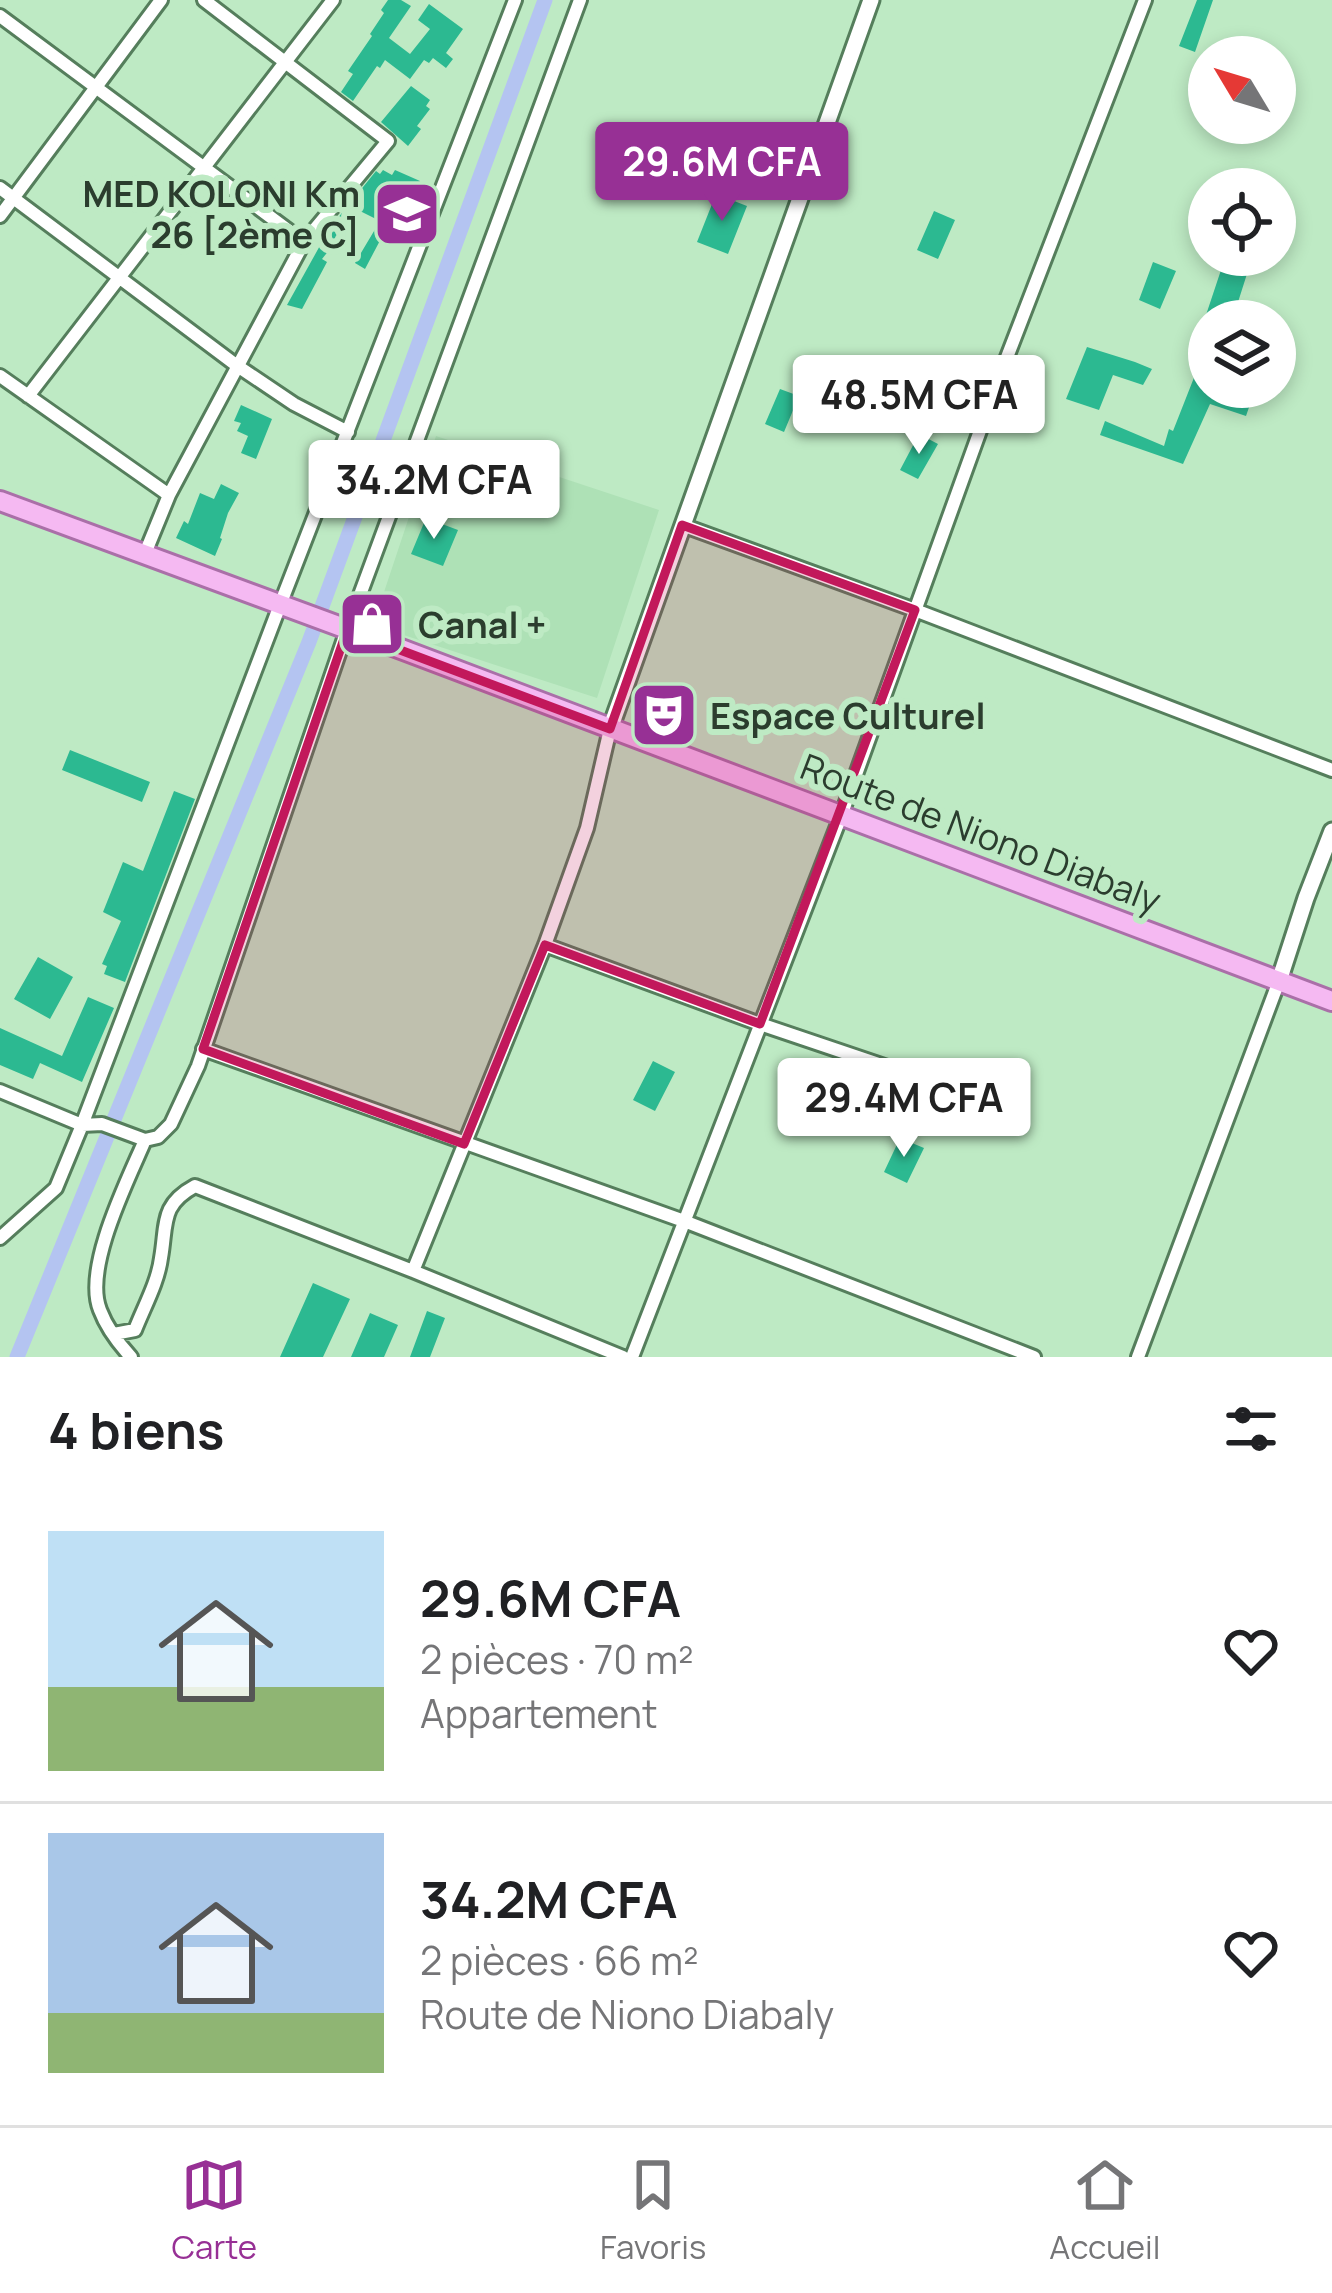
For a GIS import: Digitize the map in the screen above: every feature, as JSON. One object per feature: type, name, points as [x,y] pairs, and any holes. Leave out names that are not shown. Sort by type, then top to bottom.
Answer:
[{"type":"main road","name":"Route de Niono Diabaly","points":[[0,501],[1332,1001]]},
{"type":"street","points":[[0,216],[160,0]]},
{"type":"street","points":[[144,556],[169,495],[304,242],[388,141],[205,0]]},
{"type":"street","points":[[28,395],[333,0]]},
{"type":"street","points":[[0,1238],[56,1188],[82,1126],[288,609],[348,432],[515,0]]},
{"type":"street","points":[[0,1091],[82,1126],[102,1124],[146,1140],[158,1137],[171,1124],[203,1049],[342,628],[580,0]]},
{"type":"street","points":[[413,1271],[545,945],[587,828],[610,728],[872,0]]},
{"type":"street","points":[[114,1334],[135,1330],[161,1260],[165,1217],[178,1195],[195,1186],[627,1357],[841,816],[999,378],[1145,0]]},
{"type":"street","points":[[0,16],[304,242]]},
{"type":"street","points":[[0,188],[236,364],[294,404],[348,432]]},
{"type":"street","points":[[0,376],[169,495]]},
{"type":"street","points":[[682,525],[1332,770]]},
{"type":"street","points":[[1138,1357],[1331,834]]},
{"type":"street","points":[[545,945],[988,1101]]},
{"type":"street","points":[[203,1049],[684,1221],[1034,1357]]},
{"type":"street","points":[[131,1357],[98,1307],[96,1280],[104,1245],[146,1140]]},
{"type":"highlighted area","points":[[682,525],[915,610],[760,1024],[545,945],[464,1144],[203,1049],[347,630],[610,729]]},
{"type":"shaded area","points":[[436,436],[659,510],[597,698],[373,625]]},
{"type":"building","points":[[388,0],[411,6],[389,38],[410,54],[430,29],[418,20],[429,4],[463,29],[446,53],[453,59],[446,68],[433,58],[429,63],[424,60],[410,79],[385,60],[353,101],[341,92],[353,74],[348,71],[372,36]]},
{"type":"building","points":[[1197,0],[1213,0],[1201,36],[1188,36],[1188,49],[1179,46]]},
{"type":"building","points":[[411,86],[430,100],[426,106],[430,109],[408,146],[381,122]]},
{"type":"building","points":[[376,171],[420,181],[411,198],[404,195],[365,269],[355,263],[380,221],[360,211],[322,259],[327,262],[302,309],[287,305],[320,240]]},
{"type":"building","points":[[716,194],[747,206],[728,254],[697,242]]},
{"type":"building","points":[[934,211],[955,220],[938,259],[917,250]]},
{"type":"building","points":[[1153,262],[1176,271],[1160,309],[1139,300]]},
{"type":"building","points":[[1219,276],[1246,276],[1239,300],[1211,300]]},
{"type":"building","points":[[1087,347],[1152,369],[1143,385],[1113,375],[1099,410],[1066,399]]},
{"type":"building","points":[[780,389],[799,396],[784,432],[765,424]]},
{"type":"building","points":[[1188,393],[1188,408],[1208,408],[1183,464],[1100,435],[1105,421],[1164,446],[1169,429],[1173,431]]},
{"type":"building","points":[[241,405],[272,419],[256,459],[241,453],[248,436],[237,431],[241,423],[234,421]]},
{"type":"building","points":[[1222,408],[1249,408],[1246,416]]},
{"type":"building","points":[[919,434],[938,444],[918,479],[900,470]]},
{"type":"building","points":[[221,484],[239,493],[215,556],[176,538],[184,521],[188,524],[200,493],[214,499]]},
{"type":"building","points":[[426,518],[458,530],[443,566],[411,554]]},
{"type":"building","points":[[70,750],[150,782],[142,802],[62,770]]},
{"type":"building","points":[[174,791],[195,799],[125,982],[104,974],[107,966],[102,964],[121,921],[103,912],[123,862],[143,871]]},
{"type":"building","points":[[38,957],[73,977],[50,1019],[14,999]]},
{"type":"building","points":[[88,997],[114,1008],[82,1082],[40,1063],[33,1079],[0,1065],[0,1028],[62,1056]]},
{"type":"building","points":[[653,1061],[675,1072],[655,1111],[633,1100]]},
{"type":"building","points":[[900,1138],[924,1148],[907,1183],[884,1172]]},
{"type":"building","points":[[313,1283],[350,1299],[323,1357],[280,1357]]},
{"type":"building","points":[[427,1311],[445,1318],[430,1357],[410,1357]]},
{"type":"building","points":[[370,1313],[398,1325],[384,1357],[351,1357]]},
{"type":"waterway","points":[[17,1357],[309,642],[545,0]]},
{"type":"place","name":"MED KOLONI Km 26 [2ème C]","points":[[407,214]]},
{"type":"place","name":"Canal +","points":[[372,624]]},
{"type":"place","name":"Espace Culturel","points":[[664,715]]}]
